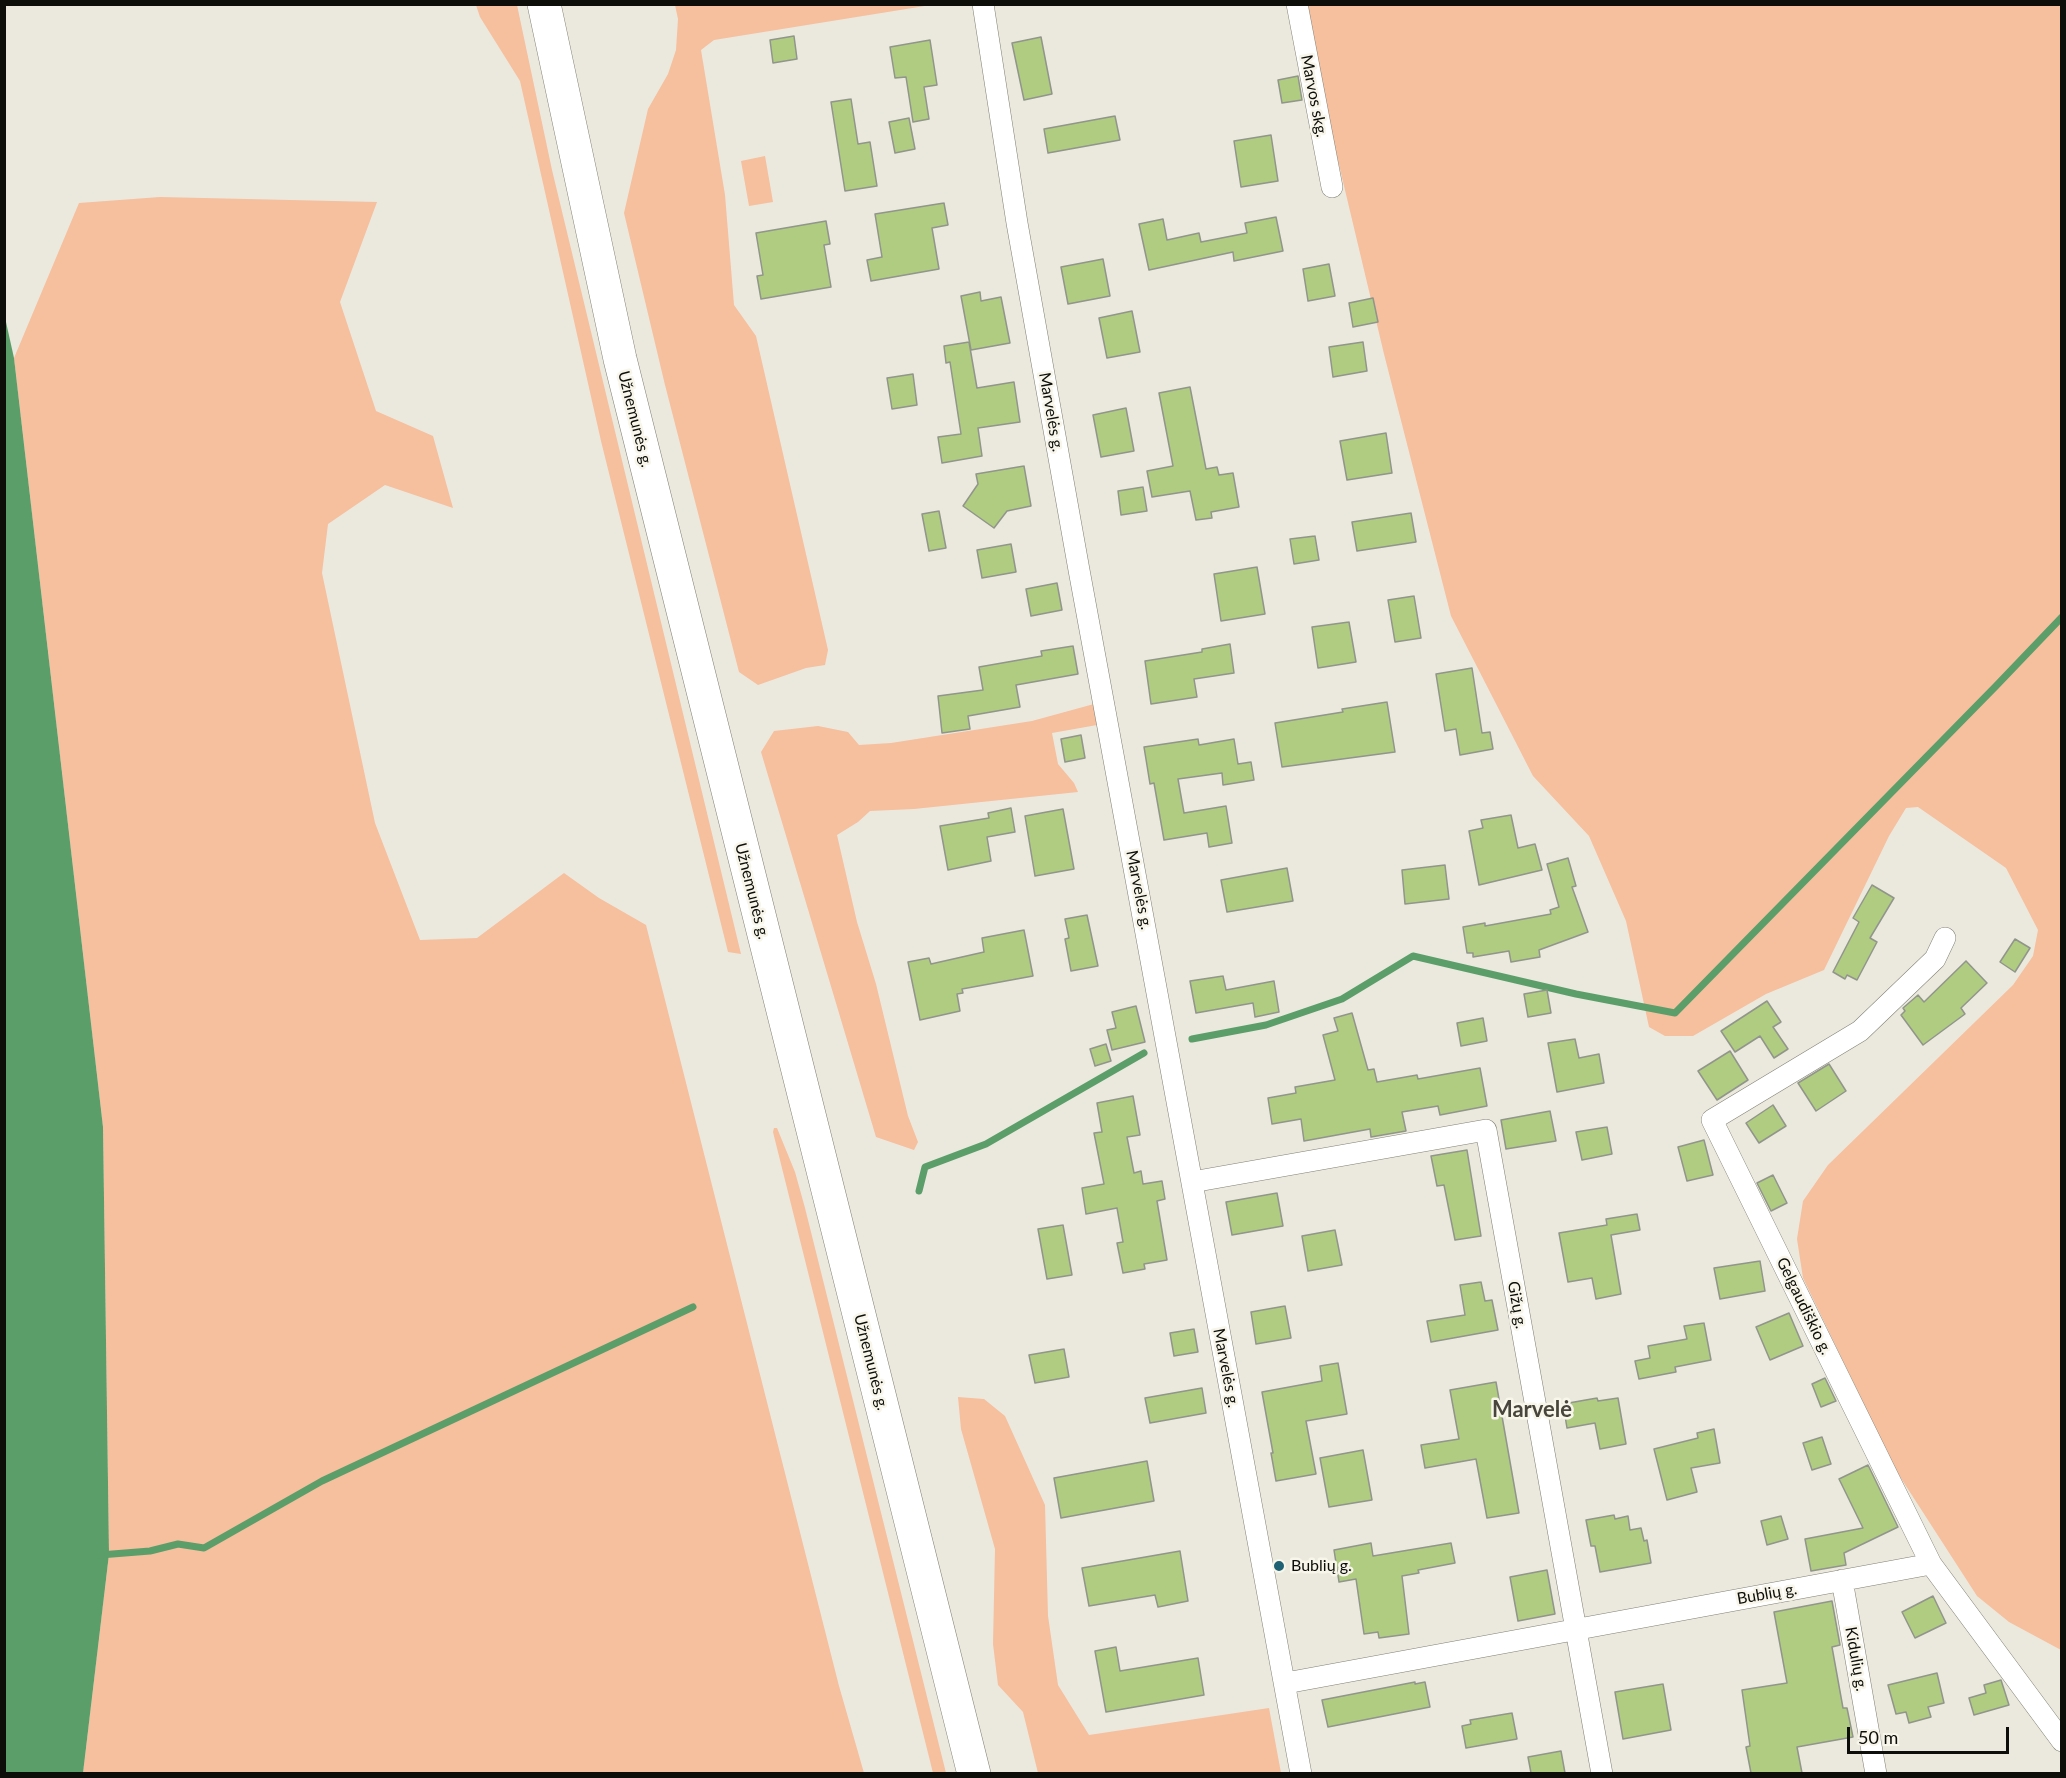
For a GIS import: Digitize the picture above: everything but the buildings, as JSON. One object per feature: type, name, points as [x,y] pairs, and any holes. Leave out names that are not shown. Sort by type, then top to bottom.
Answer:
[{"type":"main road","name":"Užnemunės g.","points":[[544,4],[620,359],[974,1773]]},
{"type":"street","name":"Marvelės g.","points":[[983,4],[1017,223],[1051,413],[1301,1773]]},
{"type":"street","name":"Marvos skg.","points":[[1297,4],[1332,187]]},
{"type":"street","name":"Gelgaudiškio g.","points":[[1945,938],[1935,959],[1860,1031],[1712,1120],[1931,1564],[2061,1741]]},
{"type":"street","name":"Gižų g.","points":[[1191,1182],[1486,1130],[1602,1773]]},
{"type":"street","name":"Bublių g.","points":[[1286,1683],[1931,1564]]},
{"type":"street","name":"Kidulių g.","points":[[1842,1580],[1876,1773]]},
{"type":"shaded area","points":[[476,5],[517,5],[552,170],[741,954],[728,952],[601,441],[520,81],[480,17]]},
{"type":"shaded area","points":[[675,5],[931,5],[714,40],[701,50],[725,195],[734,305],[756,336],[828,650],[825,665],[806,668],[758,685],[739,672],[665,385],[624,213],[648,109],[668,74],[676,50],[678,19]]},
{"type":"shaded area","points":[[1301,5],[2061,5],[2061,1650],[2009,1622],[1977,1596],[1895,1469],[1803,1278],[1797,1239],[1803,1201],[1828,1165],[2013,985],[2033,956],[2038,930],[2006,868],[1918,807],[1906,808],[1889,836],[1824,970],[1766,994],[1693,1036],[1665,1036],[1649,1027],[1626,921],[1589,836],[1533,776],[1451,616],[1384,354]]},
{"type":"shaded area","points":[[765,156],[773,202],[749,206],[741,161]]},
{"type":"shaded area","points":[[160,197],[377,202],[340,302],[376,411],[433,436],[453,508],[385,485],[328,524],[322,573],[375,823],[420,940],[477,938],[564,873],[599,898],[646,925],[839,1686],[864,1773],[83,1773],[109,1554],[103,1127],[14,358],[79,203]]},
{"type":"shaded area","points":[[4,313],[14,358],[103,1127],[109,1554],[83,1773],[5,1773]]},
{"type":"shaded area","points":[[1094,704],[1097,725],[1052,733],[1058,764],[1074,783],[1078,792],[914,809],[870,811],[858,822],[837,835],[857,922],[876,984],[908,1116],[918,1142],[914,1150],[876,1137],[761,752],[774,731],[818,726],[848,732],[859,745],[891,743],[1032,721]]},
{"type":"shaded area","points":[[774,1128],[777,1128],[795,1172],[805,1208],[946,1773],[933,1773],[773,1132]]},
{"type":"shaded area","points":[[958,1397],[984,1399],[1005,1416],[1045,1505],[1048,1616],[1058,1685],[1089,1735],[1269,1708],[1281,1773],[1038,1773],[1023,1712],[998,1685],[993,1644],[995,1549],[961,1429]]},
{"type":"waterway","points":[[1192,1039],[1266,1025],[1342,999],[1413,956],[1576,994],[1675,1013],[2062,617]]},
{"type":"waterway","points":[[919,1191],[925,1167],[986,1144],[1144,1053]]},
{"type":"waterway","points":[[100,1555],[150,1551],[178,1544],[204,1548],[322,1481],[693,1307]]},
{"type":"place","name":"Bublių g.","points":[[1279,1566]]},
{"type":"district","name":"Marvelė","points":[[1532,1410]]}]
